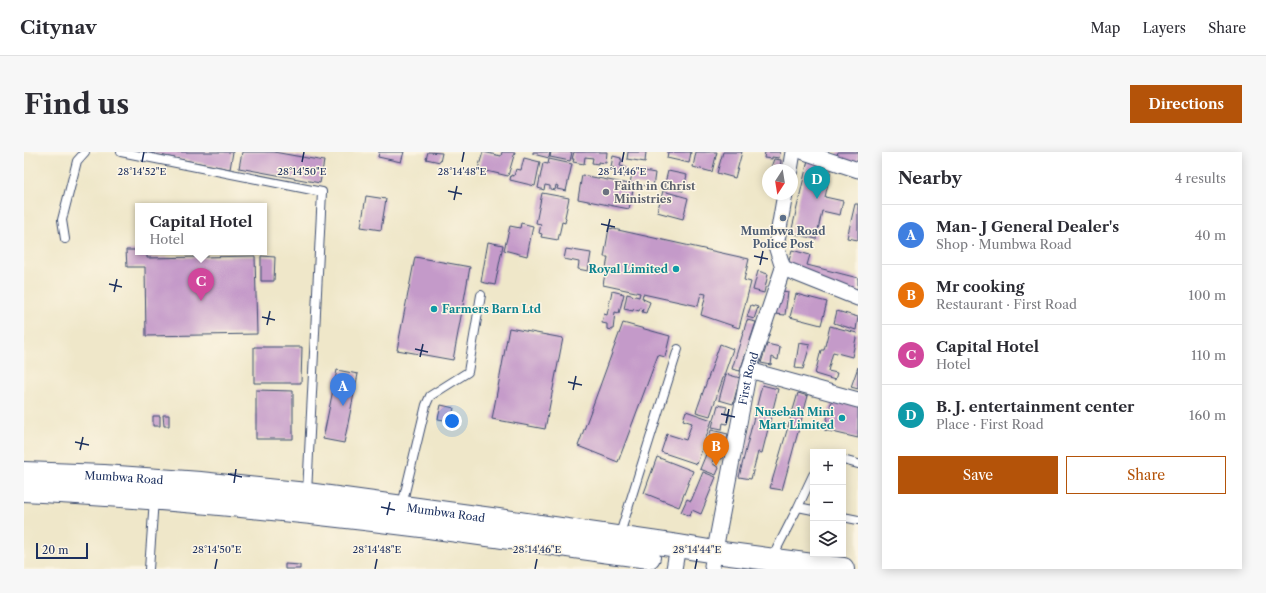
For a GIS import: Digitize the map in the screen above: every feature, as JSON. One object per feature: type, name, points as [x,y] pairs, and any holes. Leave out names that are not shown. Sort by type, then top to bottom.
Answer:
[{"type":"main road","name":"Mumbwa Road","points":[[24,473],[104,476],[200,483],[307,494],[401,506],[619,537],[676,558]]},
{"type":"main road","name":"Mumbwa Road","points":[[24,490],[154,498],[343,517],[717,564],[771,559],[843,569]]},
{"type":"street","points":[[791,164],[793,152]]},
{"type":"street","points":[[804,152],[858,170]]},
{"type":"street","points":[[784,200],[776,246],[783,268],[858,298]]},
{"type":"street","name":"First Road","points":[[717,564],[749,370],[783,268]]},
{"type":"street","points":[[749,370],[858,400]]},
{"type":"lane","points":[[65,239],[62,220],[77,162],[85,152]]},
{"type":"lane","points":[[121,152],[322,192],[307,494]]},
{"type":"lane","points":[[401,506],[426,404],[430,396],[468,372],[481,295]]},
{"type":"lane","points":[[619,537],[678,349]]},
{"type":"lane","points":[[846,461],[858,464]]},
{"type":"lane","points":[[771,559],[810,481]]},
{"type":"lane","points":[[149,569],[154,498]]},
{"type":"lane","points":[[798,507],[810,509]]},
{"type":"lane","points":[[846,518],[858,520]]},
{"type":"building","points":[[143,152],[233,152],[230,169]]},
{"type":"building","points":[[242,152],[274,152],[324,161],[320,183],[239,168]]},
{"type":"building","points":[[379,152],[404,152],[401,162],[378,157]]},
{"type":"building","points":[[428,152],[442,153],[440,162],[426,159]]},
{"type":"building","points":[[483,152],[501,156],[502,152],[515,152],[508,176],[478,169]]},
{"type":"building","points":[[533,152],[550,152],[549,158],[533,154]]},
{"type":"building","points":[[551,152],[572,152],[570,161],[550,157]]},
{"type":"building","points":[[574,152],[607,152],[606,163],[592,163],[593,158],[585,157],[584,164],[573,162],[574,159],[572,159]]},
{"type":"building","points":[[628,152],[646,152],[645,162],[627,159]]},
{"type":"building","points":[[668,152],[691,152],[689,163],[667,158]]},
{"type":"building","points":[[696,152],[717,152],[712,172],[693,167]]},
{"type":"building","points":[[723,152],[742,152],[735,178],[717,173]]},
{"type":"building","points":[[765,152],[780,152],[779,158],[764,158]]},
{"type":"building","points":[[838,152],[858,152],[858,167],[835,161]]},
{"type":"building","points":[[613,156],[622,159],[620,166],[625,167],[625,177],[617,176],[617,173],[613,170],[614,168],[611,167]]},
{"type":"building","points":[[524,158],[540,162],[535,186],[510,180],[511,175],[514,176],[516,169],[521,170]]},
{"type":"building","points":[[549,159],[572,164],[566,191],[557,189],[558,186],[556,185],[555,190],[550,189],[550,186],[545,185],[544,190],[538,188],[543,163],[548,164]]},
{"type":"building","points":[[774,159],[781,160],[781,164],[772,164]]},
{"type":"building","points":[[808,160],[832,166],[825,197],[843,201],[840,215],[822,211],[816,239],[791,233]]},
{"type":"building","points":[[633,169],[655,173],[653,187],[630,183]]},
{"type":"building","points":[[668,171],[687,175],[683,191],[664,187]]},
{"type":"building","name":"Faith in Christ Ministries","points":[[582,175],[634,185],[629,209],[578,199]]},
{"type":"building","points":[[663,191],[688,198],[683,219],[657,212]]},
{"type":"building","points":[[542,193],[569,198],[565,223],[562,222],[558,240],[541,237],[542,234],[539,233],[541,224],[536,223]]},
{"type":"building","points":[[366,196],[386,199],[381,230],[361,227]]},
{"type":"building","points":[[855,204],[858,204],[858,240],[847,238]]},
{"type":"building","points":[[521,223],[533,226],[527,256],[504,250],[510,226],[520,228]]},
{"type":"building","name":"Royal Limited","points":[[609,228],[749,259],[744,280],[751,282],[739,328],[701,315],[706,294],[701,293],[698,306],[643,294],[642,298],[650,302],[646,313],[642,312],[643,309],[640,308],[639,311],[624,309],[627,294],[639,297],[640,293],[603,285],[608,257],[604,257]]},
{"type":"building","name":"Farmers Barn Ltd","points":[[488,242],[503,245],[495,285],[481,282]]},
{"type":"building","points":[[566,249],[591,253],[588,271],[578,269],[579,262],[564,259]]},
{"type":"building","points":[[126,250],[135,250],[135,255],[147,255],[147,258],[255,256],[257,334],[146,336],[145,267],[127,267]]},
{"type":"building","points":[[792,250],[810,255],[807,265],[858,278],[858,294],[785,275]]},
{"type":"building","points":[[261,256],[275,257],[274,281],[261,281]]},
{"type":"building","name":"Farmers Barn Ltd","points":[[415,257],[470,267],[453,360],[397,350]]},
{"type":"building","points":[[758,271],[768,274],[764,293],[753,290]]},
{"type":"building","points":[[778,290],[788,292],[785,315],[775,314]]},
{"type":"building","points":[[612,291],[624,294],[619,313],[615,312],[613,330],[607,329],[607,324],[602,323],[604,314],[607,315]]},
{"type":"building","points":[[796,294],[827,302],[821,325],[790,317]]},
{"type":"building","points":[[751,305],[758,307],[754,319],[747,317]]},
{"type":"building","points":[[837,311],[858,317],[856,330],[834,323]]},
{"type":"building","points":[[747,320],[756,322],[740,371],[732,369]]},
{"type":"building","points":[[623,323],[670,336],[665,357],[658,355],[618,462],[578,446]]},
{"type":"building","points":[[830,326],[857,333],[852,357],[833,352],[828,371],[837,373],[835,380],[815,374],[821,350],[824,350]]},
{"type":"building","name":"Farmers Barn Ltd","points":[[509,328],[563,338],[545,429],[492,419]]},
{"type":"building","points":[[799,343],[810,345],[803,369],[795,368]]},
{"type":"building","points":[[720,344],[733,349],[710,416],[696,412]]},
{"type":"building","points":[[767,344],[780,347],[778,360],[772,357],[771,365],[761,363]]},
{"type":"building","points":[[254,347],[302,347],[301,383],[254,383]]},
{"type":"building","points":[[858,367],[858,389],[851,387]]},
{"type":"building","points":[[337,370],[358,374],[344,443],[323,439]]},
{"type":"building","points":[[726,374],[740,378],[733,404],[719,400]]},
{"type":"building","points":[[762,385],[778,389],[762,453],[758,452],[751,479],[739,477]]},
{"type":"building","points":[[256,390],[293,391],[293,439],[256,439]]},
{"type":"building","points":[[798,393],[808,396],[782,490],[770,488]]},
{"type":"building","name":"Nusebah Mini Mart Limited","points":[[832,400],[858,406],[858,438],[824,430]]},
{"type":"building","points":[[441,405],[454,408],[451,421],[438,419]]},
{"type":"building","points":[[718,405],[727,407],[725,413],[730,414],[727,424],[723,423],[722,429],[712,427]]},
{"type":"building","points":[[686,411],[712,420],[697,464],[661,452],[667,434],[686,440],[692,423],[683,420]]},
{"type":"building","points":[[163,415],[169,415],[169,426],[164,426]]},
{"type":"building","points":[[153,416],[160,416],[160,426],[153,426]]},
{"type":"building","points":[[711,430],[728,434],[722,459],[717,458],[719,450],[707,448]]},
{"type":"building","points":[[707,452],[715,455],[712,463],[719,468],[716,475],[700,469]]},
{"type":"building","points":[[657,457],[693,471],[679,507],[644,493]]},
{"type":"building","points":[[703,472],[716,477],[701,514],[692,510],[690,516],[681,512],[687,499],[691,501]]},
{"type":"building","points":[[285,564],[300,565],[300,569],[285,569]]},
{"type":"place","name":"Faith in Christ Ministries","points":[[606,192]]},
{"type":"place","name":"B. J. entertainment center","points":[[817,199]]},
{"type":"place","name":"Mumbwa Road Police Post","points":[[783,218]]},
{"type":"place","name":"Royal Limited","points":[[676,269]]},
{"type":"place","name":"Capital Hotel","points":[[201,301]]},
{"type":"place","name":"Farmers Barn Ltd","points":[[434,309]]},
{"type":"place","name":"Man- J General Dealer's","points":[[343,406]]},
{"type":"place","name":"Nusebah Mini Mart Limited","points":[[842,418]]},
{"type":"place","name":"Mr cooking","points":[[716,466]]}]
